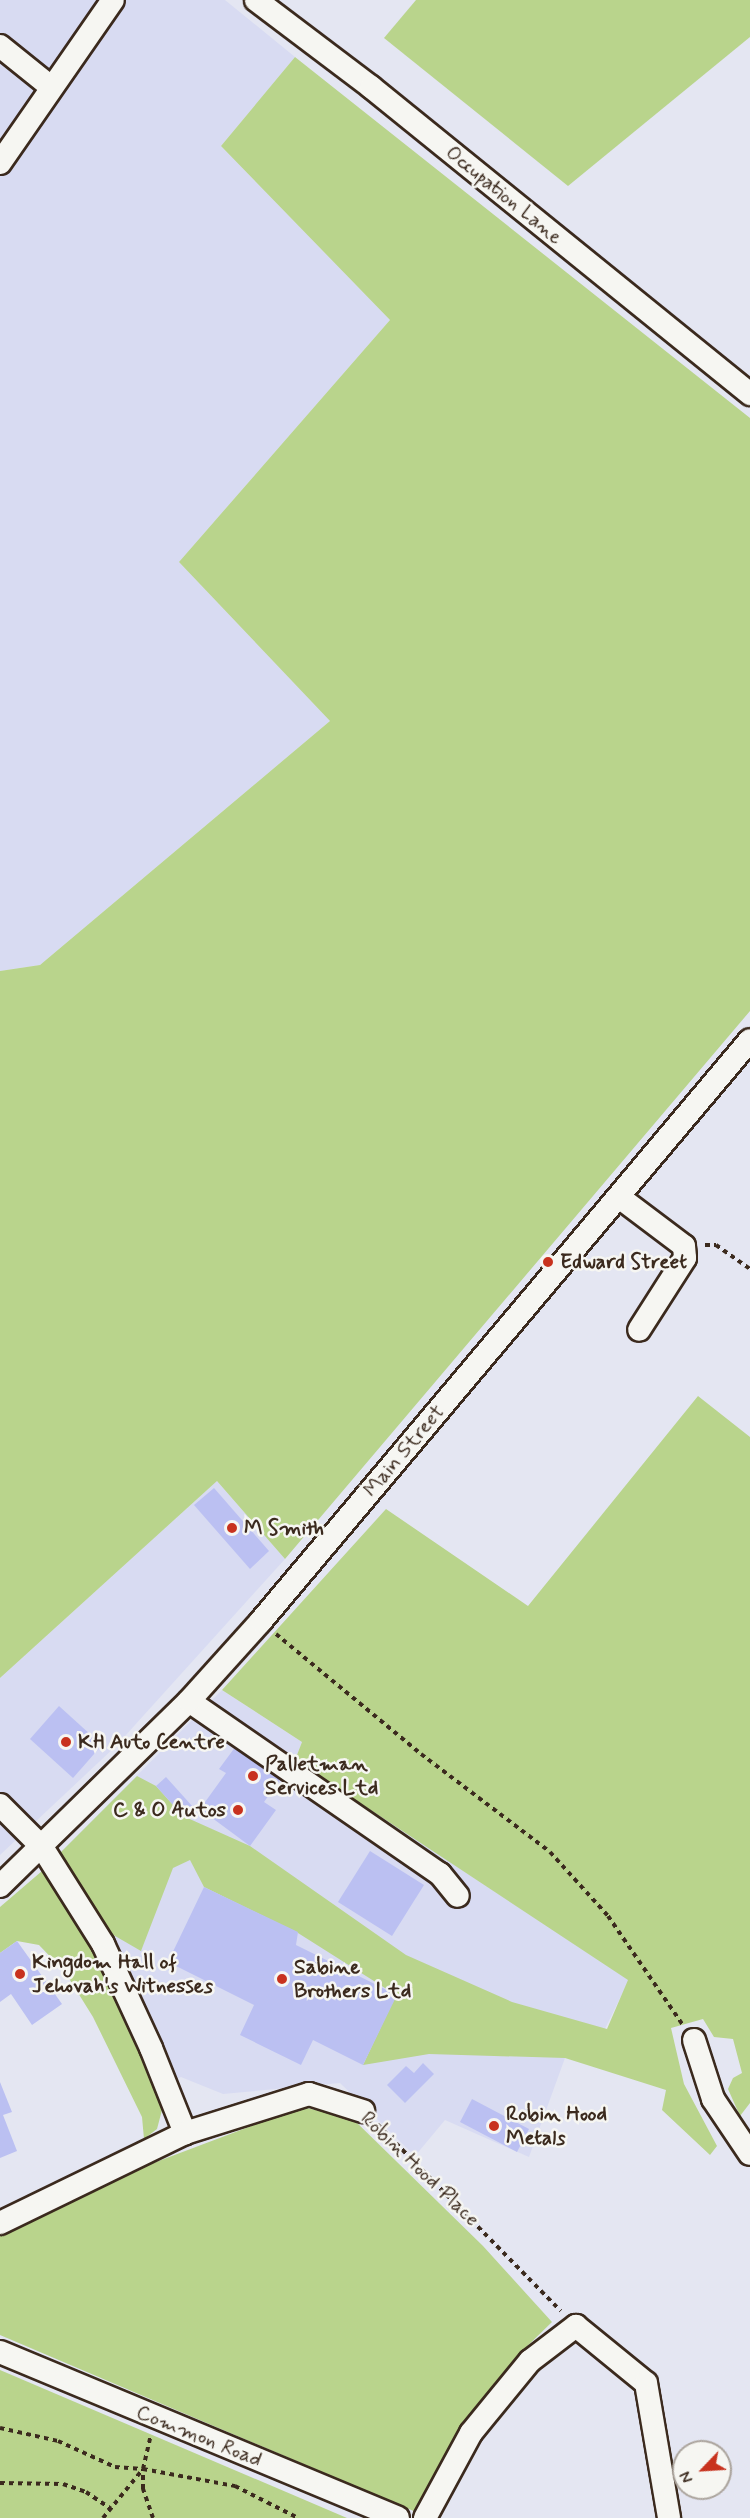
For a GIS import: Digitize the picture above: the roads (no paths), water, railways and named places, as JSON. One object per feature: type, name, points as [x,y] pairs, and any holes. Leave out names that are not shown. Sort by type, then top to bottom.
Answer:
[{"type":"street","points":[[0,163],[113,0]]},
{"type":"street","name":"Occupation Lane","points":[[256,0],[371,87],[750,394]]},
{"type":"street","points":[[0,46],[51,87]]},
{"type":"street","name":"Main Street","points":[[0,1886],[189,1701],[261,1621],[750,1041]]},
{"type":"street","points":[[619,1197],[684,1246],[685,1258],[639,1330]]},
{"type":"street","points":[[189,1701],[440,1874],[458,1896]]},
{"type":"street","points":[[0,1805],[42,1847],[103,1944],[151,2048],[185,2133]]},
{"type":"street","points":[[694,2040],[713,2099],[750,2154]]},
{"type":"street","name":"Robin Hood Place","points":[[0,2223],[185,2133],[309,2094],[363,2111]]},
{"type":"street","points":[[425,2518],[471,2433],[530,2361],[576,2326],[646,2383],[669,2518]]},
{"type":"street","name":"Common Road","points":[[0,2352],[155,2419],[398,2518]]},
{"type":"place","name":"Edward Street","points":[[548,1262]]},
{"type":"place","name":"M Smith","points":[[232,1528]]},
{"type":"place","name":"KH Auto Centre","points":[[66,1742]]},
{"type":"place","name":"Palletman Services Ltd","points":[[253,1776]]},
{"type":"place","name":"C & O Autos","points":[[238,1810]]},
{"type":"place","name":"Kingdom Hall of Jehovah's Witnesses","points":[[20,1974]]},
{"type":"place","name":"Sabine Brothers Ltd","points":[[282,1979]]},
{"type":"place","name":"Robin Hood Metals","points":[[494,2126]]}]
